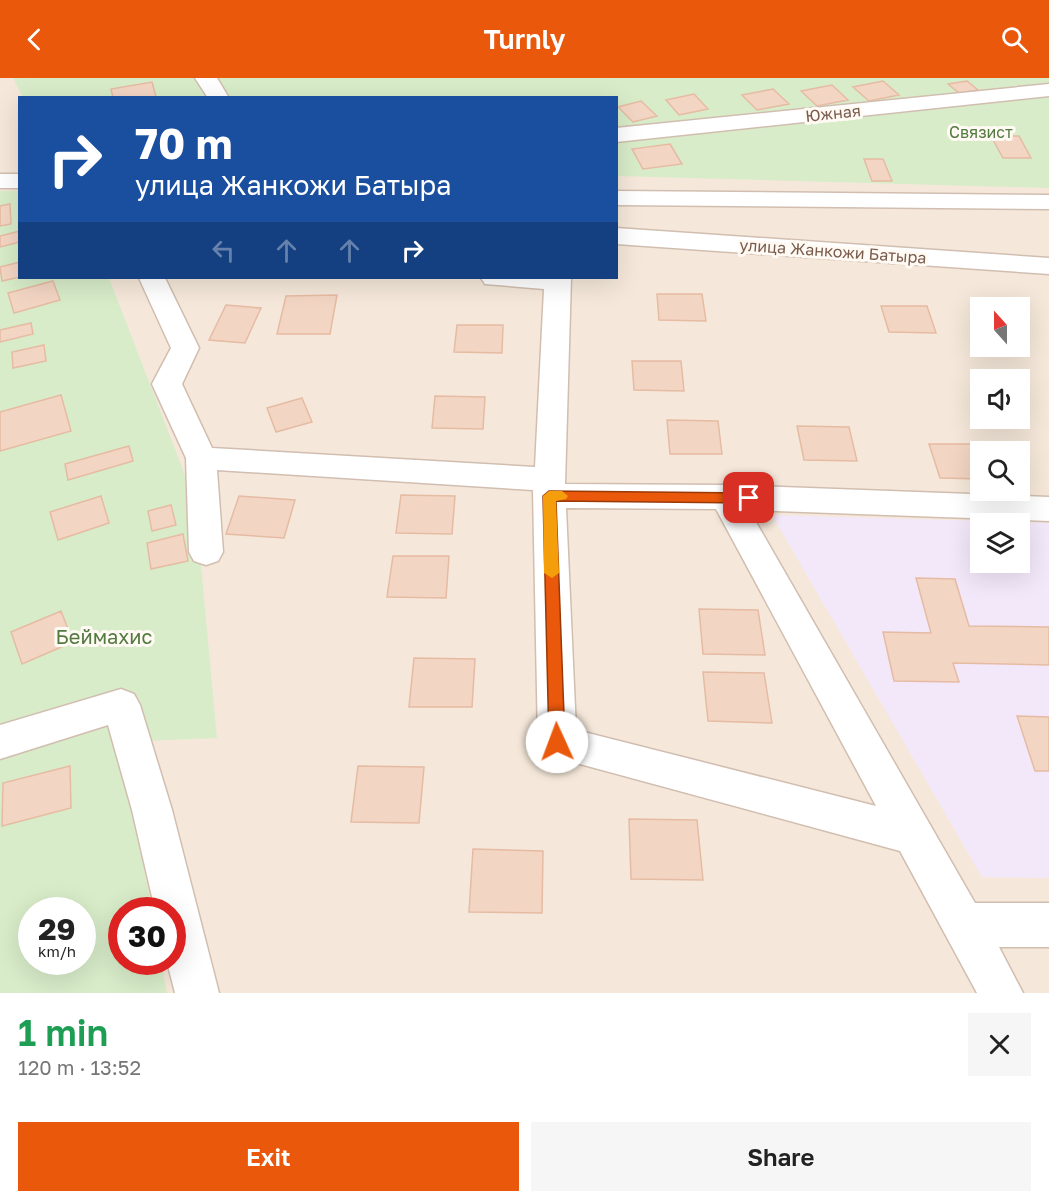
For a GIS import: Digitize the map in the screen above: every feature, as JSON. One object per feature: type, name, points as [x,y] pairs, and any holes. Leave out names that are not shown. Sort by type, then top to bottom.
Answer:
[{"type":"street","points":[[207,78],[218,96]]},
{"type":"street","name":"Южная","points":[[618,135],[1049,90]]},
{"type":"street","points":[[0,181],[18,181]]},
{"type":"street","points":[[618,198],[1049,202]]},
{"type":"street","name":"улица Жанкожи Батыра","points":[[618,236],[1049,266]]},
{"type":"street","points":[[152,279],[185,348],[167,384],[201,458],[206,552]]},
{"type":"street","points":[[526,279],[557,280],[550,488],[557,742],[914,835]]},
{"type":"street","points":[[201,458],[550,488],[1049,509]]},
{"type":"street","points":[[726,497],[1001,993]]},
{"type":"street","points":[[0,742],[121,705],[152,810],[197,993]]},
{"type":"street","points":[[964,925],[1049,925]]},
{"type":"shaded area","points":[[0,78],[1049,78],[1049,993],[0,993]]},
{"type":"shaded area","points":[[772,515],[970,521],[970,573],[1030,573],[1030,522],[1049,523],[1049,878],[982,877]]},
{"type":"green space","name":"Связист","points":[[13,78],[1049,78],[1049,188],[618,176],[618,96],[22,96]]},
{"type":"green space","name":"Беймахис","points":[[0,191],[18,191],[18,279],[109,279],[195,501],[217,738],[120,742],[150,897],[108,897],[108,975],[164,975],[167,993],[0,993]]},
{"type":"building","points":[[883,81],[899,95],[869,101],[853,87]]},
{"type":"building","points":[[967,81],[978,90],[959,93],[948,84]]},
{"type":"building","points":[[152,82],[156,96],[113,96],[111,89]]},
{"type":"building","points":[[832,85],[848,100],[817,106],[801,91]]},
{"type":"building","points":[[773,89],[789,104],[757,110],[742,95]]},
{"type":"building","points":[[694,94],[708,109],[679,115],[666,100]]},
{"type":"building","points":[[641,101],[657,116],[633,122],[618,107]]},
{"type":"building","points":[[991,136],[1019,136],[1031,158],[1003,158]]},
{"type":"building","points":[[670,144],[682,164],[643,169],[632,149]]},
{"type":"building","points":[[864,159],[883,159],[892,181],[872,181]]},
{"type":"building","points":[[10,204],[11,224],[0,226],[0,206]]},
{"type":"building","points":[[18,232],[18,242],[0,247],[0,236]]},
{"type":"building","points":[[18,262],[18,277],[2,281],[0,267]]},
{"type":"building","points":[[53,281],[60,300],[14,313],[8,293]]},
{"type":"building","points":[[657,294],[702,294],[706,321],[659,320]]},
{"type":"building","points":[[337,295],[330,334],[277,334],[286,296]]},
{"type":"building","points":[[226,305],[261,308],[245,343],[209,340]]},
{"type":"building","points":[[881,306],[927,306],[936,333],[889,332]]},
{"type":"building","points":[[31,323],[33,334],[0,342],[0,330]]},
{"type":"building","points":[[457,325],[503,325],[502,353],[454,352]]},
{"type":"building","points":[[44,345],[46,361],[13,368],[12,352]]},
{"type":"building","points":[[632,361],[681,361],[684,391],[634,390]]},
{"type":"building","points":[[61,395],[71,431],[0,451],[0,412]]},
{"type":"building","points":[[435,396],[485,397],[483,429],[432,428]]},
{"type":"building","points":[[302,398],[312,422],[276,432],[267,408]]},
{"type":"building","points":[[667,420],[718,421],[722,454],[670,454]]},
{"type":"building","points":[[797,426],[849,427],[857,461],[804,460]]},
{"type":"building","points":[[929,444],[970,444],[970,479],[940,478]]},
{"type":"building","points":[[129,446],[133,461],[68,480],[65,464]]},
{"type":"building","points":[[401,495],[455,496],[452,534],[396,533]]},
{"type":"building","points":[[101,496],[109,523],[58,540],[50,512]]},
{"type":"building","points":[[239,496],[295,500],[284,538],[226,534]]},
{"type":"building","points":[[171,505],[176,525],[152,531],[148,511]]},
{"type":"building","points":[[183,534],[188,561],[151,569],[147,543]]},
{"type":"building","points":[[393,556],[449,556],[446,598],[387,597]]},
{"type":"building","points":[[916,578],[955,579],[969,626],[1049,627],[1049,665],[953,663],[959,682],[894,681],[883,632],[931,633]]},
{"type":"building","points":[[699,609],[758,610],[765,655],[703,654]]},
{"type":"building","points":[[61,611],[73,642],[22,664],[11,632]]},
{"type":"building","points":[[414,658],[475,659],[472,707],[409,707]]},
{"type":"building","points":[[703,672],[764,673],[772,723],[708,721]]},
{"type":"building","points":[[1017,716],[1049,717],[1049,771],[1035,771]]},
{"type":"building","points":[[70,766],[71,808],[2,826],[3,783]]},
{"type":"building","points":[[358,766],[424,767],[419,823],[351,822]]},
{"type":"building","points":[[629,819],[697,820],[703,880],[631,879]]},
{"type":"building","points":[[473,849],[543,851],[542,913],[469,912]]},
{"type":"slow traffic","points":[[552,573],[549,496],[562,496]]},
{"type":"route","points":[[557,742],[549,496],[749,498]]}]
